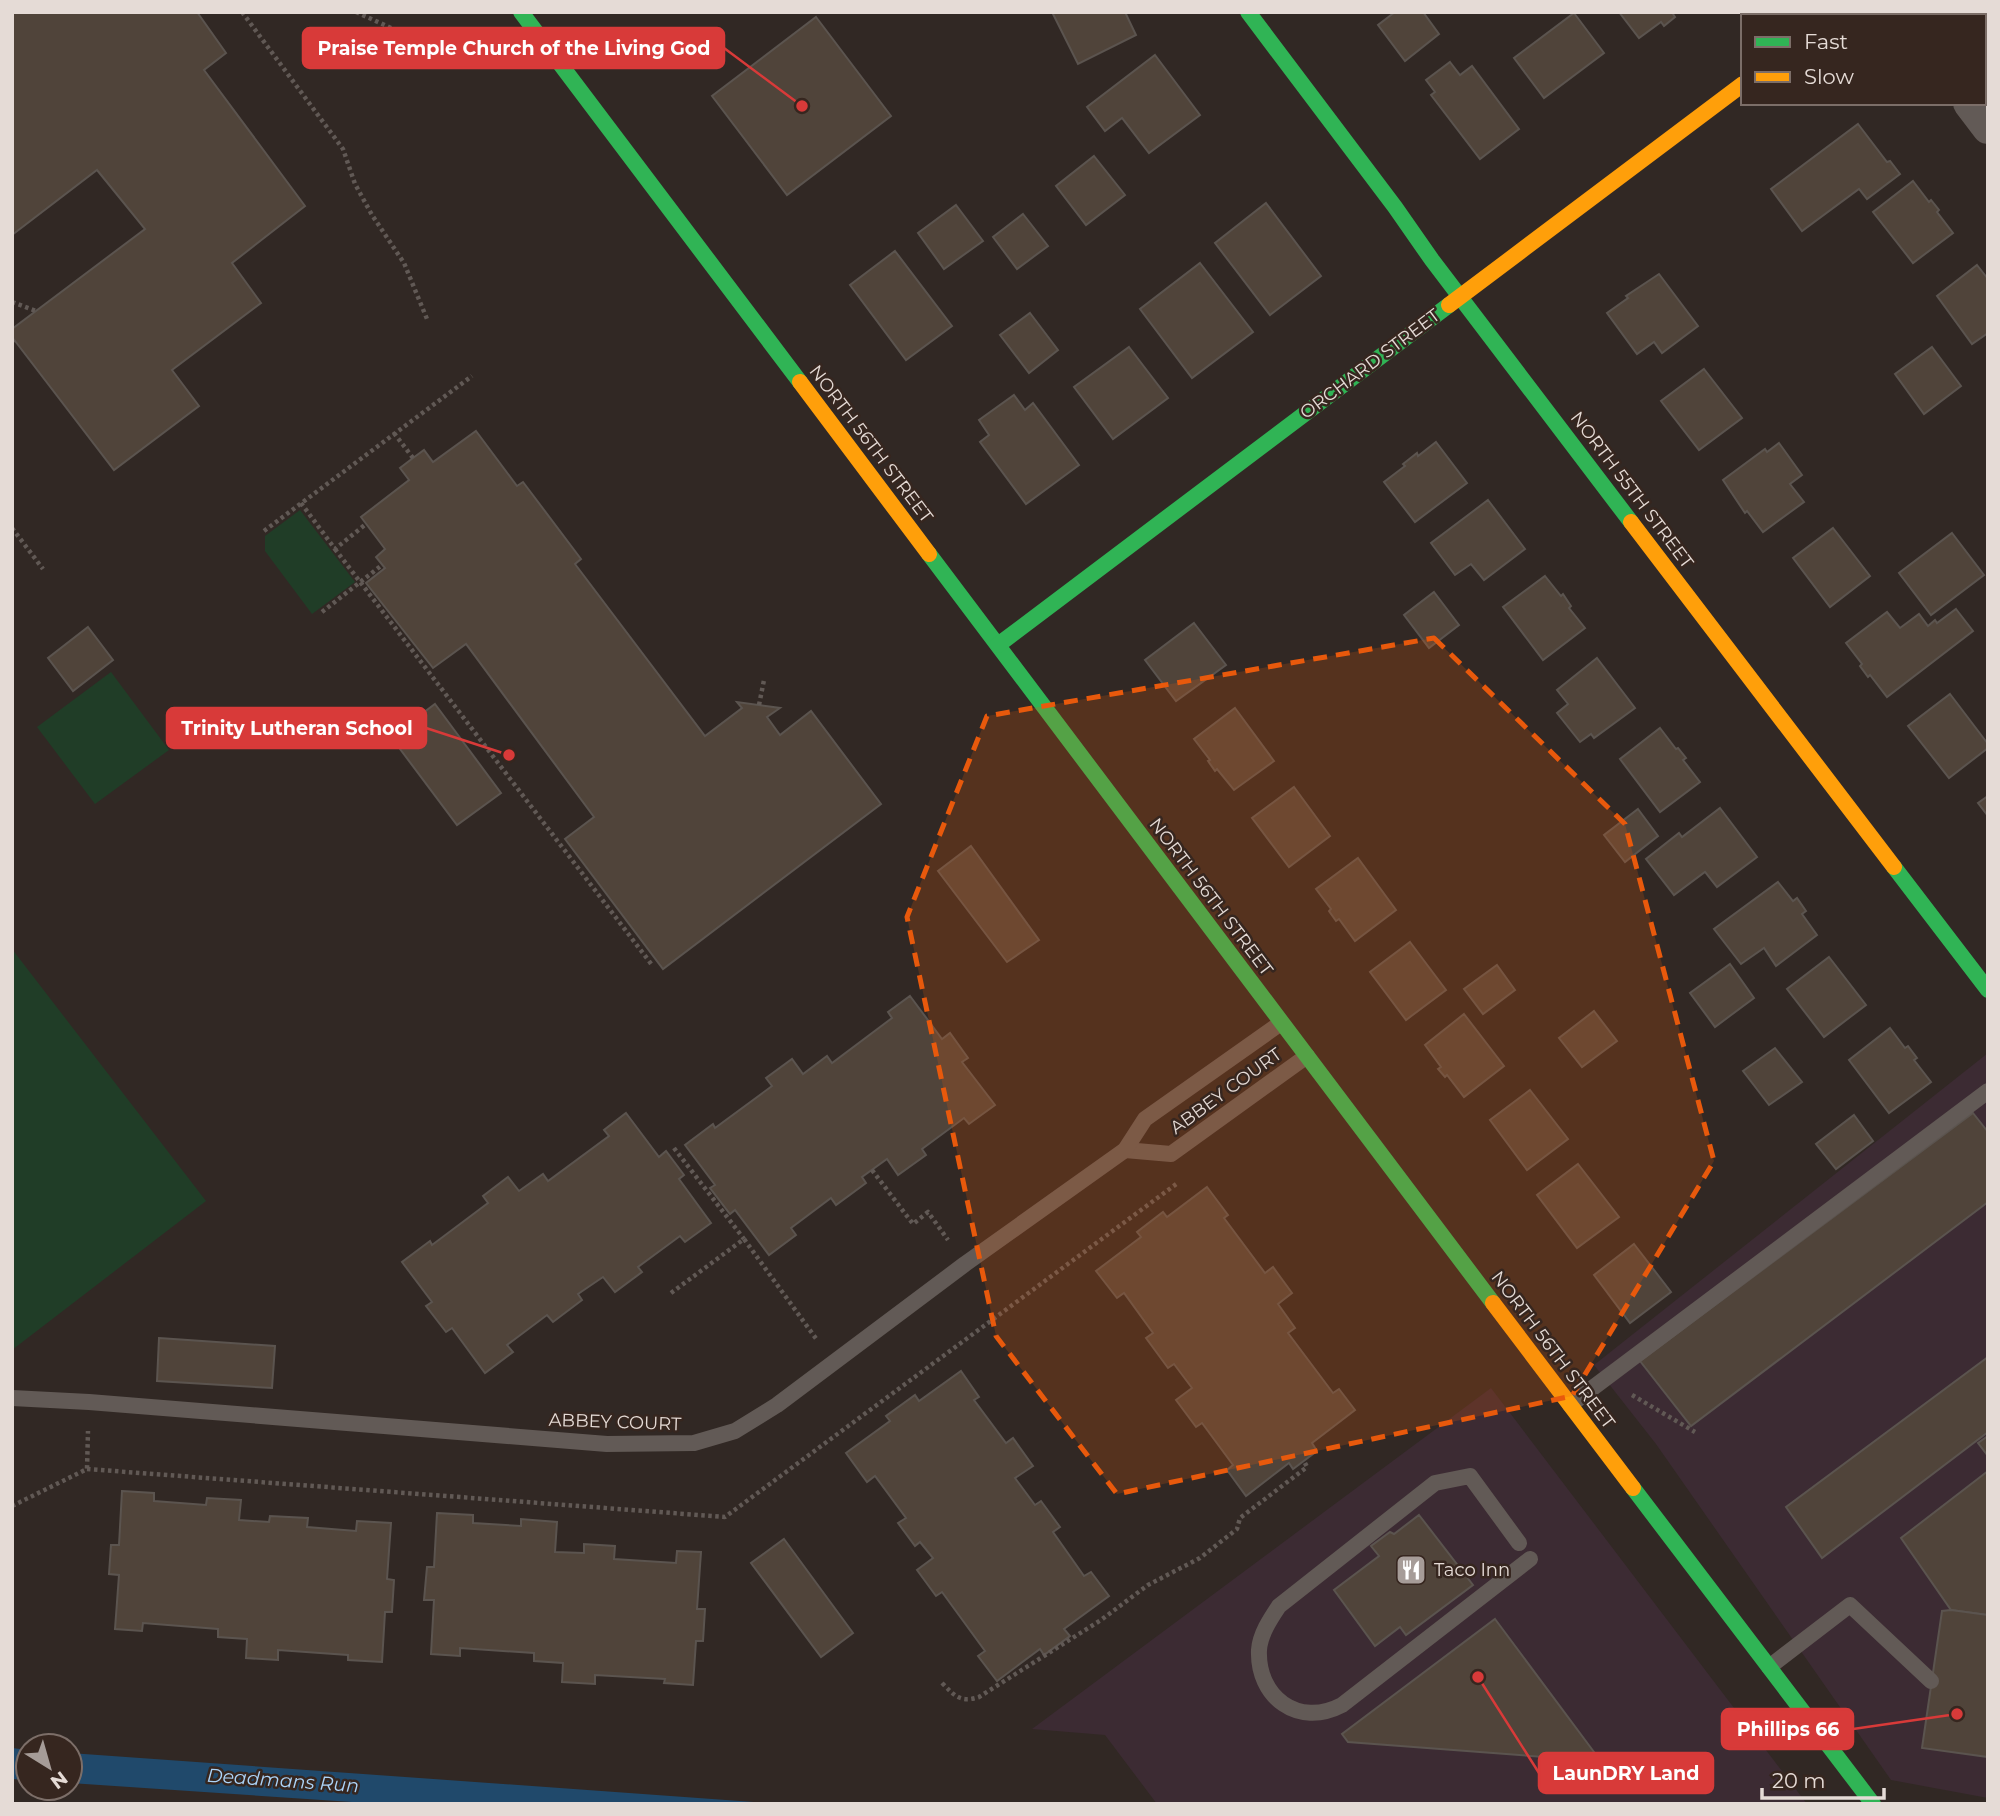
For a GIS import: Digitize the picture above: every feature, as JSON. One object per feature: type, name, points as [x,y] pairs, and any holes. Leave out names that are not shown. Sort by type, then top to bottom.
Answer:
[{"type":"main road","name":"NORTH 56TH STREET","points":[[521,12],[1281,1023],[1873,1804]]},
{"type":"main road","name":"NORTH 55TH STREET","points":[[1248,12],[1988,990]]},
{"type":"main road","name":"ORCHARD STREET","points":[[998,645],[1741,86]]},
{"type":"street","points":[[1971,105],[1988,128]]},
{"type":"lane","name":"ABBEY COURT","points":[[12,1398],[607,1444],[694,1443],[735,1431],[777,1405],[965,1264],[1125,1150],[1145,1119],[1281,1023]]},
{"type":"lane","name":"ABBEY COURT","points":[[1125,1150],[1171,1154],[1307,1056]]},
{"type":"lane","points":[[1570,1406],[1988,1091]]},
{"type":"lane","points":[[1519,1543],[1469,1476],[1435,1483],[1279,1606],[1267,1624],[1259,1647],[1260,1674],[1270,1692],[1297,1712],[1331,1711],[1530,1559]]},
{"type":"lane","points":[[1769,1667],[1850,1605],[1931,1681]]},
{"type":"path","points":[[242,12],[343,149],[355,184],[404,263],[427,320]]},
{"type":"path","points":[[356,12],[424,43],[503,62]]},
{"type":"path","points":[[12,302],[36,311]]},
{"type":"path","points":[[264,531],[472,376]]},
{"type":"path","points":[[394,433],[413,458]]},
{"type":"path","points":[[301,503],[359,583],[652,965]]},
{"type":"path","points":[[335,549],[366,524]]},
{"type":"path","points":[[12,528],[43,569]]},
{"type":"path","points":[[322,612],[382,565]]},
{"type":"path","points":[[759,705],[764,680]]},
{"type":"path","points":[[674,1148],[718,1202],[833,1363]]},
{"type":"path","points":[[872,1170],[913,1224],[928,1212],[965,1264]]},
{"type":"path","points":[[12,1506],[87,1469],[725,1517],[1188,1175]]},
{"type":"path","points":[[671,1293],[744,1239]]},
{"type":"path","points":[[1627,1392],[1695,1432]]},
{"type":"path","points":[[87,1469],[89,1402]]},
{"type":"path","points":[[942,1683],[955,1695],[968,1701],[979,1697],[1101,1620],[1148,1585],[1200,1558],[1237,1529],[1240,1518],[1307,1467],[1304,1461]]},
{"type":"highlighted area","points":[[1434,638],[1625,824],[1714,1161],[1572,1396],[1117,1494],[996,1336],[907,917],[987,716]]},
{"type":"shaded area","points":[[1988,1053],[1988,1798],[1891,1780],[1656,1444],[1594,1365]]},
{"type":"shaded area","points":[[1491,1388],[1807,1804],[1157,1804],[1105,1735],[1032,1729]]},
{"type":"green space","points":[[300,510],[355,582],[312,614],[265,551],[265,536]]},
{"type":"green space","points":[[111,672],[169,750],[95,804],[37,727]]},
{"type":"green space","points":[[12,949],[206,1201],[12,1350]]},
{"type":"water","points":[[12,1748],[14,1779],[12,1779]]},
{"type":"water","name":"Deadmans Run","points":[[84,1754],[783,1804],[382,1804],[84,1784]]},
{"type":"building","points":[[12,12],[197,12],[226,53],[204,70],[305,206],[232,263],[261,303],[172,370],[199,406],[114,470],[12,337],[12,329],[145,229],[97,170],[12,235]]},
{"type":"building","points":[[1052,12],[1125,12],[1136,35],[1078,64]]},
{"type":"building","points":[[1395,12],[1423,12],[1439,34],[1405,61],[1378,25]]},
{"type":"building","points":[[1619,12],[1675,12],[1675,17],[1664,26],[1661,22],[1639,38]]},
{"type":"building","points":[[1574,13],[1604,53],[1544,98],[1514,58]]},
{"type":"building","points":[[816,17],[891,116],[787,195],[712,96]]},
{"type":"building","points":[[1155,55],[1200,115],[1149,153],[1122,118],[1105,131],[1087,107]]},
{"type":"building","points":[[1450,62],[1460,75],[1472,66],[1519,129],[1480,159],[1431,95],[1435,92],[1426,80]]},
{"type":"building","points":[[1858,124],[1887,162],[1890,161],[1900,174],[1867,199],[1859,189],[1802,231],[1771,189]]},
{"type":"building","points":[[1094,156],[1125,195],[1086,225],[1056,186]]},
{"type":"building","points":[[1913,181],[1929,202],[1931,200],[1939,210],[1937,212],[1953,233],[1913,263],[1873,212]]},
{"type":"building","points":[[1266,203],[1321,276],[1270,315],[1215,243]]},
{"type":"building","points":[[956,205],[983,241],[944,269],[918,233]]},
{"type":"building","points":[[1023,214],[1048,246],[1017,269],[993,237]]},
{"type":"building","points":[[895,251],[952,326],[906,360],[850,285]]},
{"type":"building","points":[[1200,263],[1253,332],[1192,378],[1140,309]]},
{"type":"building","points":[[1977,265],[1988,279],[1988,333],[1972,344],[1937,296]]},
{"type":"building","points":[[1659,274],[1698,326],[1662,353],[1654,342],[1637,354],[1607,313],[1628,298],[1626,296]]},
{"type":"building","points":[[1030,313],[1058,350],[1029,373],[1000,335]]},
{"type":"building","points":[[1129,347],[1168,398],[1113,439],[1074,387]]},
{"type":"building","points":[[1932,347],[1961,386],[1924,414],[1895,374]]},
{"type":"building","points":[[1704,369],[1742,418],[1699,450],[1661,401]]},
{"type":"building","points":[[1014,395],[1025,410],[1033,403],[1079,465],[1026,504],[980,442],[989,435],[979,420]]},
{"type":"building","points":[[476,431],[517,486],[523,482],[581,559],[575,564],[705,736],[742,708],[737,702],[780,708],[767,717],[780,735],[811,711],[881,804],[663,969],[565,839],[594,817],[466,644],[433,668],[366,583],[385,568],[376,557],[385,549],[361,517],[409,480],[400,468],[413,458],[424,450],[433,462]]},
{"type":"building","points":[[1436,442],[1467,483],[1415,522],[1384,482],[1417,453],[1418,456]]},
{"type":"building","points":[[1779,443],[1802,475],[1790,484],[1804,502],[1763,532],[1747,511],[1745,513],[1723,480],[1765,449],[1767,452]]},
{"type":"building","points":[[1488,500],[1525,549],[1484,580],[1471,564],[1455,575],[1431,543]]},
{"type":"building","points":[[1833,528],[1870,576],[1830,607],[1793,558]]},
{"type":"building","points":[[1952,533],[1984,575],[1931,615],[1899,573]]},
{"type":"building","points":[[1545,576],[1561,596],[1563,594],[1571,606],[1569,608],[1585,628],[1543,660],[1503,607]]},
{"type":"building","points":[[1434,592],[1459,625],[1429,648],[1404,615]]},
{"type":"building","points":[[1956,609],[1973,631],[1887,697],[1870,675],[1868,677],[1846,643],[1887,612],[1900,628],[1919,614],[1928,626],[1935,620],[1937,623]]},
{"type":"building","points":[[1194,623],[1226,665],[1176,701],[1145,660]]},
{"type":"building","points":[[88,627],[113,660],[73,691],[48,658]]},
{"type":"building","points":[[1597,658],[1635,708],[1594,738],[1591,734],[1580,742],[1557,713],[1568,704],[1557,690]]},
{"type":"building","points":[[1950,694],[1988,744],[1988,748],[1949,778],[1908,726]]},
{"type":"building","points":[[435,704],[501,793],[457,825],[391,737]]},
{"type":"building","points":[[1235,708],[1274,761],[1234,790],[1217,769],[1215,771],[1194,739]]},
{"type":"building","points":[[1660,728],[1686,758],[1683,760],[1700,782],[1660,812],[1620,759]]},
{"type":"building","points":[[1294,787],[1330,836],[1289,867],[1252,818]]},
{"type":"building","points":[[1988,796],[1988,816],[1978,803]]},
{"type":"building","points":[[1720,808],[1757,857],[1717,887],[1705,872],[1674,895],[1646,859],[1679,833],[1682,837]]},
{"type":"building","points":[[1638,809],[1658,836],[1625,862],[1604,835]]},
{"type":"building","points":[[971,846],[1039,940],[1007,962],[938,871]]},
{"type":"building","points":[[1358,858],[1396,910],[1355,941],[1339,919],[1336,921],[1329,911],[1331,909],[1316,889]]},
{"type":"building","points":[[1778,882],[1793,901],[1797,898],[1806,911],[1802,914],[1817,935],[1776,966],[1764,948],[1741,964],[1714,929]]},
{"type":"building","points":[[1410,942],[1446,990],[1406,1020],[1370,972]]},
{"type":"building","points":[[1829,957],[1866,1005],[1824,1037],[1787,989]]},
{"type":"building","points":[[1730,964],[1754,998],[1715,1027],[1690,993]]},
{"type":"building","points":[[1497,965],[1515,990],[1483,1014],[1464,989]]},
{"type":"building","points":[[910,996],[942,1039],[950,1033],[968,1058],[962,1062],[995,1105],[969,1124],[964,1118],[922,1149],[926,1155],[898,1175],[887,1159],[862,1177],[866,1183],[836,1205],[831,1198],[791,1228],[796,1235],[769,1255],[735,1210],[730,1214],[710,1188],[715,1185],[685,1145],[713,1124],[715,1128],[772,1086],[766,1078],[792,1059],[803,1074],[827,1056],[832,1063],[892,1018],[888,1012]]},
{"type":"building","points":[[1594,1011],[1617,1041],[1582,1067],[1559,1038]]},
{"type":"building","points":[[1464,1014],[1504,1066],[1464,1097],[1447,1075],[1445,1077],[1438,1069],[1441,1067],[1425,1045]]},
{"type":"building","points":[[1890,1028],[1905,1048],[1908,1046],[1917,1058],[1914,1060],[1931,1082],[1889,1113],[1849,1060]]},
{"type":"building","points":[[1775,1048],[1802,1082],[1769,1105],[1743,1071]]},
{"type":"building","points":[[1530,1090],[1568,1139],[1527,1170],[1490,1120]]},
{"type":"building","points":[[626,1113],[659,1157],[666,1151],[684,1175],[679,1179],[711,1223],[685,1242],[680,1236],[638,1267],[642,1272],[615,1292],[603,1277],[578,1294],[582,1300],[553,1322],[547,1315],[507,1345],[513,1352],[485,1373],[452,1328],[446,1332],[426,1306],[432,1302],[402,1262],[430,1241],[432,1245],[488,1203],[483,1196],[508,1177],[519,1191],[543,1174],[548,1181],[609,1136],[604,1130]]},
{"type":"building","points":[[1973,1113],[1988,1132],[1988,1202],[1691,1426],[1640,1361]]},
{"type":"building","points":[[1854,1115],[1873,1141],[1836,1169],[1816,1144]]},
{"type":"building","points":[[1578,1164],[1619,1217],[1577,1248],[1537,1195]]},
{"type":"building","points":[[1207,1187],[1228,1215],[1224,1218],[1265,1273],[1273,1267],[1292,1293],[1278,1304],[1295,1328],[1288,1333],[1333,1393],[1339,1389],[1355,1410],[1312,1443],[1317,1451],[1293,1469],[1289,1463],[1246,1496],[1227,1470],[1233,1465],[1202,1423],[1196,1427],[1176,1400],[1192,1388],[1174,1364],[1168,1368],[1146,1338],[1153,1333],[1124,1293],[1117,1298],[1096,1271],[1141,1237],[1137,1232],[1163,1212],[1167,1217]]},
{"type":"building","points":[[1634,1244],[1671,1292],[1630,1323],[1594,1275]]},
{"type":"building","points":[[159,1338],[275,1346],[272,1388],[157,1381]]},
{"type":"building","points":[[1988,1357],[1988,1432],[1822,1558],[1786,1507]]},
{"type":"building","points":[[961,1371],[979,1397],[974,1400],[1006,1443],[1013,1438],[1033,1466],[1015,1478],[1035,1505],[1041,1501],[1060,1527],[1053,1532],[1084,1576],[1091,1572],[1109,1596],[1064,1629],[1070,1636],[1044,1655],[1040,1649],[997,1681],[978,1656],[985,1651],[942,1592],[936,1596],[917,1570],[933,1558],[920,1542],[915,1546],[898,1523],[906,1518],[875,1476],[867,1482],[846,1453],[890,1421],[886,1416],[915,1395],[919,1401]]},
{"type":"building","points":[[1988,1436],[1988,1456],[1978,1443]]},
{"type":"building","points":[[1988,1471],[1988,1615],[1951,1610],[1901,1538]]},
{"type":"building","points":[[122,1491],[154,1493],[154,1501],[206,1505],[207,1498],[241,1500],[239,1520],[269,1522],[270,1516],[308,1518],[307,1527],[356,1531],[357,1521],[391,1523],[387,1579],[394,1580],[392,1612],[385,1612],[382,1662],[348,1660],[348,1655],[278,1650],[278,1660],[246,1658],[247,1639],[218,1637],[218,1629],[143,1623],[142,1631],[115,1629],[119,1575],[109,1574],[111,1545],[119,1545]]},
{"type":"building","points":[[437,1513],[473,1515],[473,1523],[521,1526],[521,1519],[557,1522],[555,1552],[584,1553],[584,1544],[615,1546],[614,1559],[676,1563],[677,1551],[701,1552],[697,1609],[705,1609],[703,1641],[696,1641],[693,1685],[664,1683],[665,1679],[595,1675],[595,1684],[562,1682],[563,1663],[534,1661],[534,1653],[460,1648],[460,1656],[431,1654],[434,1600],[424,1600],[427,1567],[434,1567]]},
{"type":"building","name":"Taco Inn","points":[[1419,1515],[1473,1585],[1406,1635],[1400,1627],[1375,1646],[1334,1590],[1379,1556],[1371,1546],[1390,1532],[1394,1534]]},
{"type":"building","points":[[784,1539],[853,1633],[821,1657],[751,1563]]},
{"type":"building","points":[[1942,1611],[1988,1615],[1988,1757],[1922,1748]]},
{"type":"building","points":[[1495,1619],[1594,1752],[1584,1760],[1348,1742],[1342,1734]]},
{"type":"traffic: fast","points":[[521,12],[800,382]]},
{"type":"traffic: fast","points":[[1248,12],[1631,522]]},
{"type":"traffic: fast","points":[[998,645],[1449,305]]},
{"type":"traffic: fast","points":[[929,554],[1493,1303]]},
{"type":"traffic: fast","points":[[1894,867],[1988,990]]},
{"type":"traffic: fast","points":[[1633,1488],[1873,1804]]},
{"type":"traffic: slow","points":[[1449,305],[1741,86]]},
{"type":"traffic: slow","points":[[800,382],[929,554]]},
{"type":"traffic: slow","points":[[1631,522],[1894,867]]},
{"type":"traffic: slow","points":[[1493,1303],[1633,1488]]},
{"type":"place","name":"Praise Temple Church of the Living God","points":[[802,106]]},
{"type":"place","name":"Trinity Lutheran School","points":[[509,755]]},
{"type":"place","name":"Taco Inn","points":[[1411,1570]]},
{"type":"place","name":"LaunDRY Land","points":[[1478,1677]]},
{"type":"place","name":"Phillips 66","points":[[1957,1714]]}]
